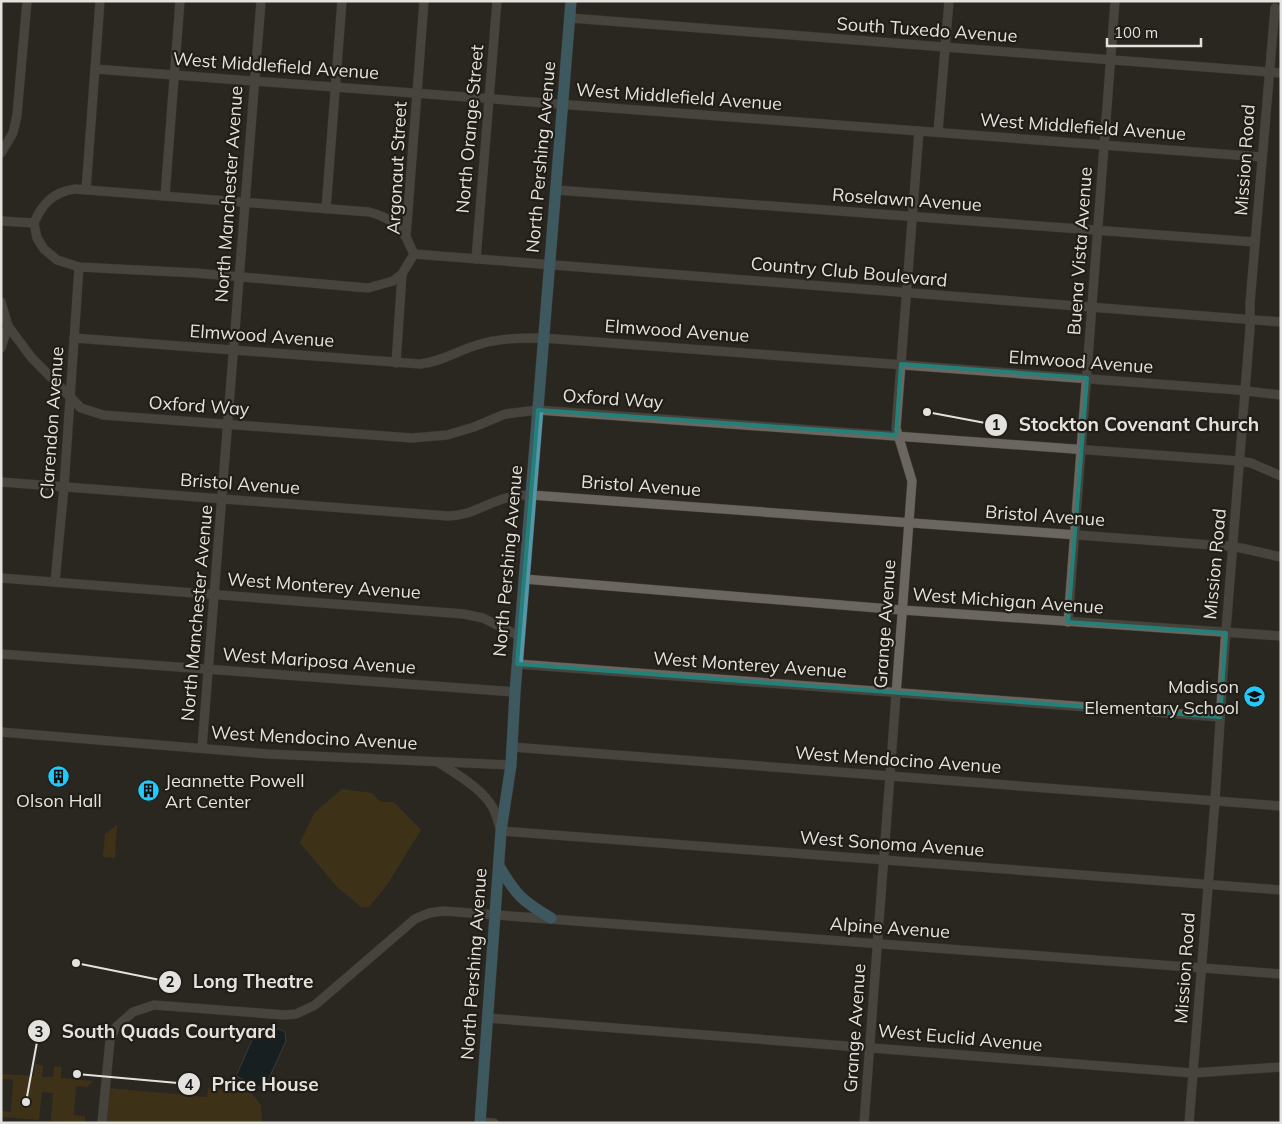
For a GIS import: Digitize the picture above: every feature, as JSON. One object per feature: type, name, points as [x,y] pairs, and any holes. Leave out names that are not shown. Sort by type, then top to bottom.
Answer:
[{"type":"main road","name":"North Pershing Avenue","points":[[480,1122],[501,831],[511,765],[517,664],[571,1]]},
{"type":"main road","points":[[499,865],[519,896],[551,918]]},
{"type":"street","points":[[1,153],[13,133],[18,115],[27,1]]},
{"type":"street","points":[[86,190],[100,1]]},
{"type":"street","points":[[165,196],[180,1]]},
{"type":"street","name":"North Manchester Avenue","points":[[202,748],[261,1]]},
{"type":"street","points":[[326,209],[342,1]]},
{"type":"street","name":"Argonaut Street","points":[[396,363],[402,274],[414,254],[406,237],[424,1]]},
{"type":"street","name":"North Orange Street","points":[[476,258],[497,1]]},
{"type":"street","points":[[938,132],[949,1]]},
{"type":"street","name":"Buena Vista Avenue","points":[[1068,622],[1115,1]]},
{"type":"street","name":"Mission Road","points":[[1189,1123],[1274,8]]},
{"type":"street","name":"South Tuxedo Avenue","points":[[570,18],[1281,73]]},
{"type":"street","name":"West Middlefield Avenue","points":[[95,69],[1262,157]]},
{"type":"street","name":"Grange Avenue","points":[[864,1123],[912,481],[896,428],[919,131]]},
{"type":"street","points":[[402,274],[393,281],[368,288],[79,266],[57,260],[44,249],[37,238],[34,223],[44,204],[58,193],[74,189],[369,212],[385,217],[397,225],[406,237]]},
{"type":"street","name":"Roselawn Avenue","points":[[556,190],[1255,242]]},
{"type":"street","points":[[1,221],[34,223]]},
{"type":"street","name":"Country Club Boulevard","points":[[414,254],[1281,322]]},
{"type":"street","name":"Clarendon Avenue","points":[[55,582],[64,488],[79,266]]},
{"type":"street","name":"Oxford Way","points":[[1,302],[8,326],[31,357],[70,399],[81,408],[102,415],[430,438],[462,432],[505,414],[538,410],[1240,462],[1251,463],[1281,476]]},
{"type":"street","points":[[1,348],[8,326]]},
{"type":"street","name":"Elmwood Avenue","points":[[74,338],[396,363],[440,361],[489,341],[516,338],[544,338],[1086,378],[1281,395]]},
{"type":"street","name":"Bristol Avenue","points":[[1,482],[454,516],[474,511],[500,500],[531,495],[1233,547],[1281,557]]},
{"type":"street","name":"West Monterey Avenue","points":[[1,578],[472,614],[520,636]]},
{"type":"street","name":"West Michigan Avenue","points":[[524,579],[902,610],[1281,636]]},
{"type":"street","name":"West Mariposa Avenue","points":[[1,654],[515,692]]},
{"type":"street","name":"West Monterey Avenue","points":[[517,664],[1220,717]]},
{"type":"street","name":"West Mendocino Avenue","points":[[4,732],[268,754],[511,765]]},
{"type":"street","name":"West Mendocino Avenue","points":[[512,747],[1281,806]]},
{"type":"street","name":"West Mendocino Avenue","points":[[438,762],[481,794],[493,808],[501,831]]},
{"type":"street","name":"West Sonoma Avenue","points":[[501,831],[1281,890]]},
{"type":"street","name":"Alpine Avenue","points":[[102,1123],[108,1051],[116,1027],[125,1017],[139,1009],[154,1005],[296,1014],[314,1005],[422,915],[443,911],[1281,974]]},
{"type":"street","name":"West Euclid Avenue","points":[[487,1018],[1193,1073],[1281,1067]]},
{"type":"street","points":[[480,1122],[494,1123]]},
{"type":"highlighted area","points":[[901,364],[1087,378],[1068,622],[1226,633],[1220,717],[517,664],[538,410],[896,435]]},
{"type":"shaded area","points":[[342,789],[372,793],[381,802],[394,802],[421,830],[387,885],[369,907],[361,907],[337,887],[300,843],[314,813]]},
{"type":"shaded area","points":[[117,825],[115,858],[103,857],[105,834]]},
{"type":"shaded area","points":[[35,1064],[43,1065],[42,1077],[53,1077],[54,1066],[61,1067],[61,1078],[93,1081],[87,1087],[76,1086],[74,1115],[85,1116],[85,1123],[51,1121],[53,1093],[42,1092],[39,1120],[1,1117],[1,1111],[11,1112],[13,1080],[2,1079],[1,1074],[34,1076]]},
{"type":"shaded area","points":[[109,1088],[207,1097],[208,1088],[251,1093],[261,1105],[262,1123],[107,1123]]},
{"type":"water","points":[[257,1029],[279,1029],[285,1032],[286,1041],[264,1089],[236,1076]]},
{"type":"place","name":"Stockton Covenant Church","points":[[927,412]]},
{"type":"place","name":"Madison Elementary School","points":[[1255,697]]},
{"type":"place","name":"Olson Hall","points":[[59,776]]},
{"type":"place","name":"Jeannette Powell Art Center","points":[[149,791]]},
{"type":"place","name":"Long Theatre","points":[[76,963]]},
{"type":"place","name":"Price House","points":[[77,1074]]},
{"type":"place","name":"South Quads Courtyard","points":[[26,1102]]}]
